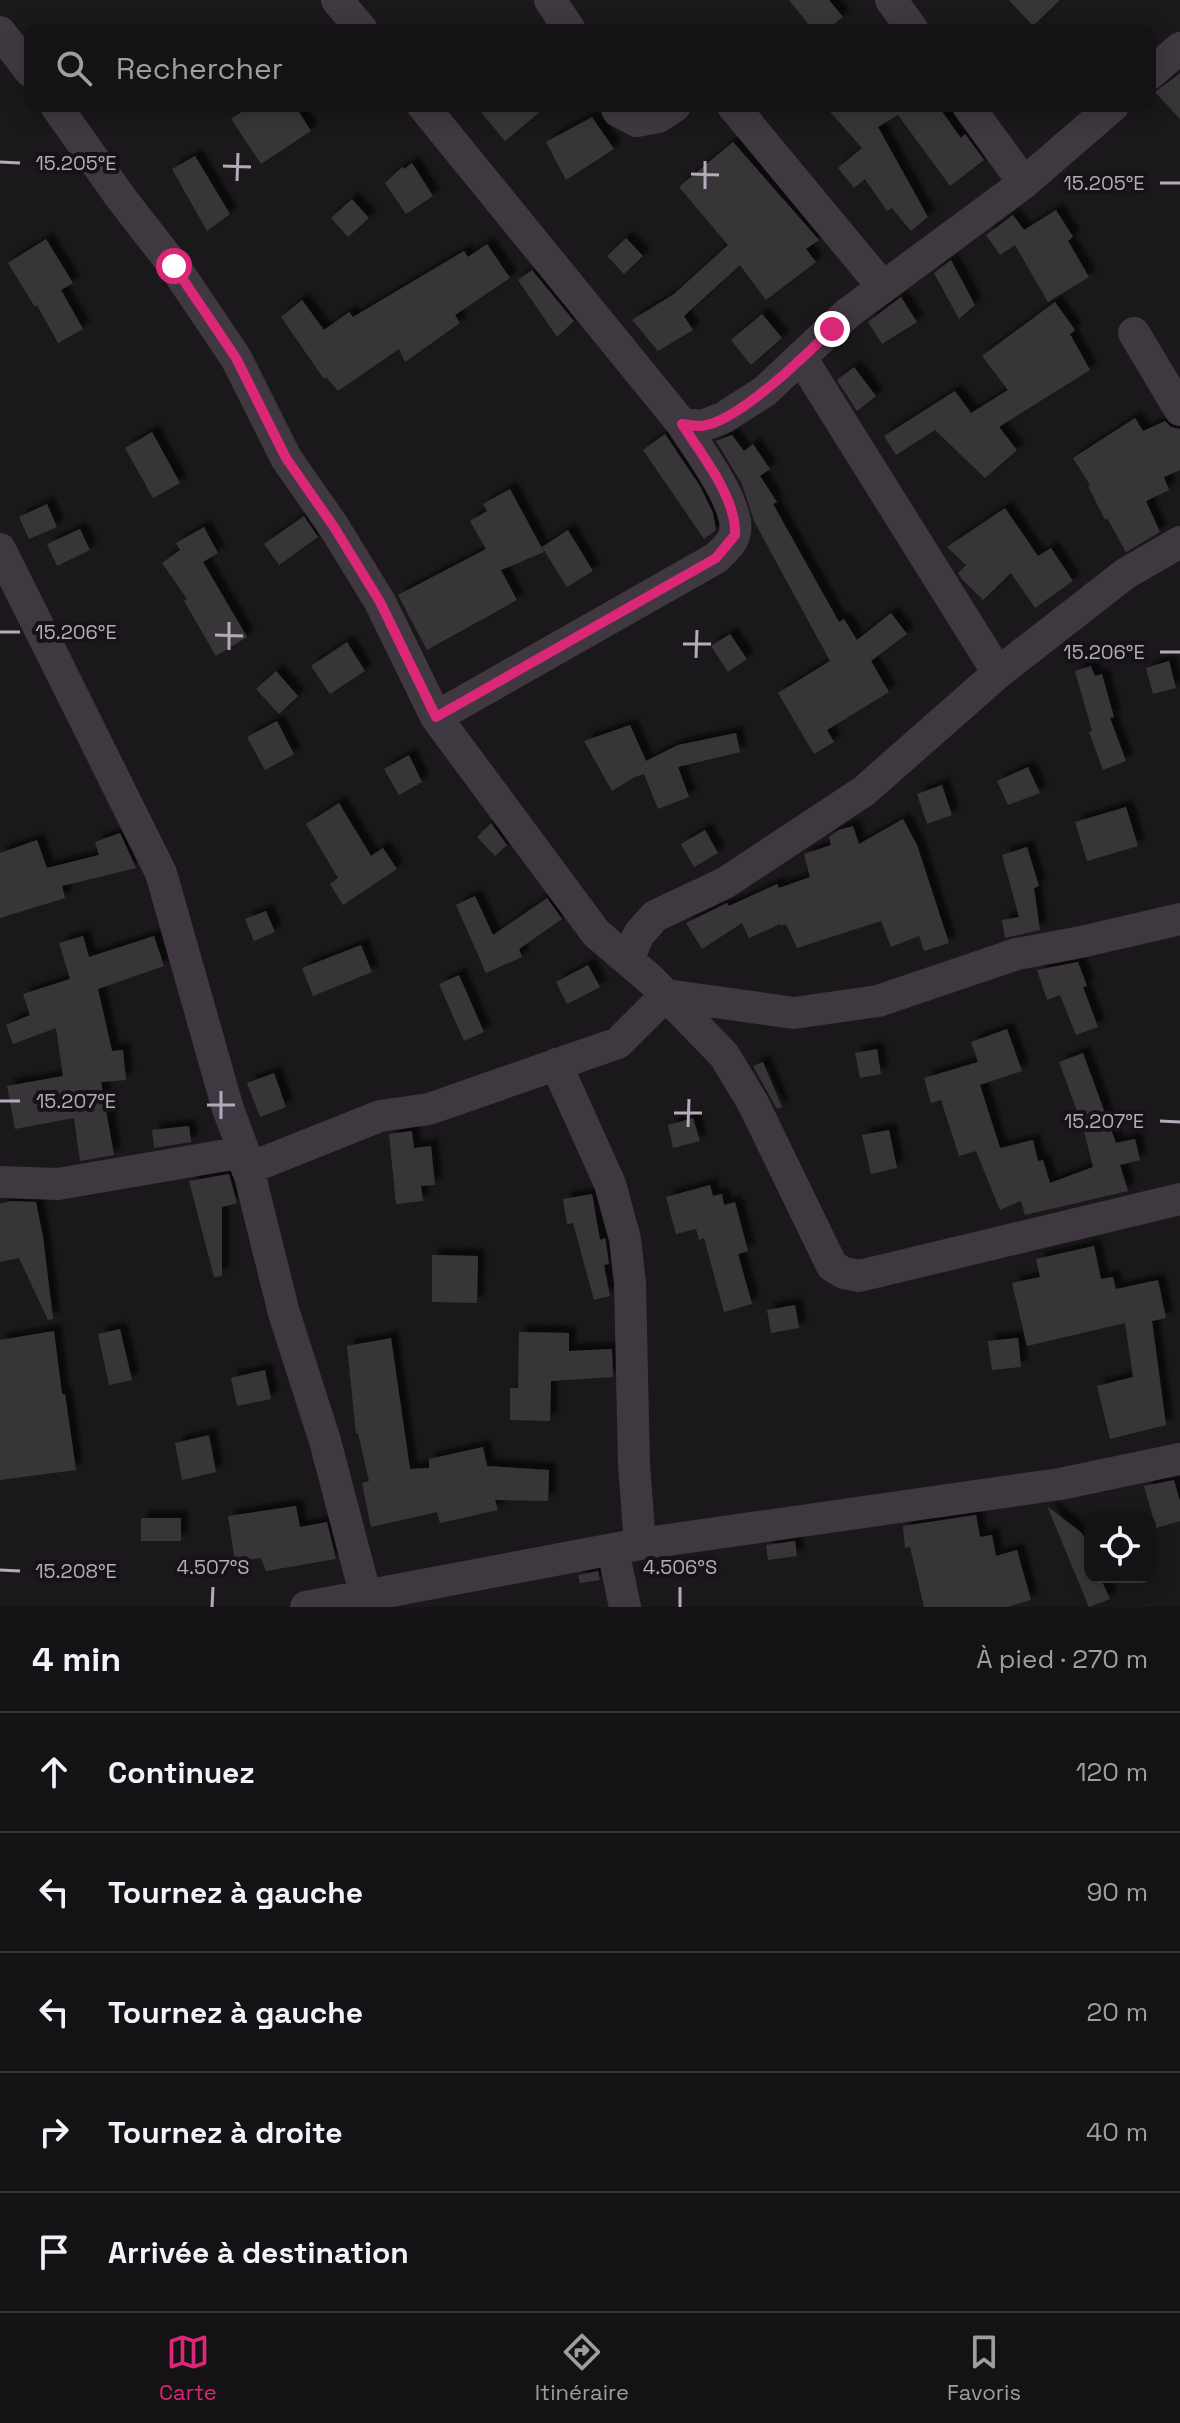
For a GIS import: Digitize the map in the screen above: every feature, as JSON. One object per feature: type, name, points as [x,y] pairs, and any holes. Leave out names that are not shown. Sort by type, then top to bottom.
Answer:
[{"type":"street","points":[[337,0],[357,24]]},
{"type":"street","points":[[550,0],[566,24]]},
{"type":"street","points":[[891,0],[909,24]]},
{"type":"street","points":[[0,32],[24,63]]},
{"type":"street","points":[[1156,69],[1180,48]]},
{"type":"street","points":[[60,112],[174,266],[236,358],[286,458],[334,527],[386,612],[436,717],[596,933],[666,995],[724,1055],[753,1103],[832,1266],[859,1276],[1180,1199]]},
{"type":"street","points":[[428,112],[682,424],[731,507],[735,525],[735,535],[730,544],[716,558],[436,717]]},
{"type":"street","points":[[620,112],[637,121],[658,117],[666,112]]},
{"type":"street","points":[[738,112],[882,286]]},
{"type":"street","points":[[972,112],[1024,183]]},
{"type":"street","points":[[682,424],[702,426],[723,418],[765,391],[848,313],[1024,183],[1106,112]]},
{"type":"street","points":[[1134,333],[1180,410]]},
{"type":"street","points":[[802,359],[998,673]]},
{"type":"street","points":[[628,959],[639,934],[655,916],[725,883],[864,791],[998,673],[1125,574],[1180,542]]},
{"type":"street","points":[[0,549],[161,873],[245,1160],[284,1313],[325,1441],[366,1597]]},
{"type":"street","points":[[666,995],[794,1013],[878,1001],[1017,954],[1180,919]]},
{"type":"street","points":[[0,1182],[58,1184],[245,1160],[380,1116],[429,1109],[618,1043],[666,995]]},
{"type":"street","points":[[556,1064],[610,1184],[625,1239],[630,1283],[634,1451],[625,1607]]},
{"type":"street","points":[[306,1607],[627,1547],[1060,1484],[1180,1459]]},
{"type":"building","points":[[789,0],[829,0],[843,17],[834,24],[808,24]]},
{"type":"building","points":[[1009,0],[1060,0],[1035,24],[1031,24]]},
{"type":"building","points":[[1180,73],[1180,119],[1156,93]]},
{"type":"building","points":[[241,112],[299,112],[311,131],[261,164],[231,119]]},
{"type":"building","points":[[481,112],[540,112],[505,141]]},
{"type":"building","points":[[830,112],[942,112],[961,138],[965,134],[984,160],[950,186],[898,115],[878,127],[928,217],[911,231],[892,208],[887,211],[865,179],[854,188],[838,168],[862,148]]},
{"type":"building","points":[[592,117],[614,149],[566,180],[546,142]]},
{"type":"building","points":[[733,142],[819,240],[806,249],[816,262],[766,300],[740,265],[684,316],[693,330],[658,351],[632,320],[674,294],[728,245],[679,187]]},
{"type":"building","points":[[195,156],[230,214],[207,231],[172,169]]},
{"type":"building","points":[[412,163],[433,196],[406,214],[385,183],[402,167],[404,169]]},
{"type":"building","points":[[352,199],[369,218],[348,237],[331,218]]},
{"type":"building","points":[[1056,210],[1073,237],[1068,241],[1089,277],[1048,302],[1015,245],[1000,255],[986,235],[1013,215],[1024,230]]},
{"type":"building","points":[[626,238],[643,256],[624,274],[607,256]]},
{"type":"building","points":[[46,239],[73,283],[61,290],[83,329],[58,343],[8,263]]},
{"type":"building","points":[[487,244],[510,278],[455,315],[460,323],[405,362],[399,349],[338,391],[327,378],[324,379],[281,317],[302,300],[324,330],[349,312],[353,317],[464,251],[468,257]]},
{"type":"building","points":[[951,260],[975,305],[959,319],[934,273]]},
{"type":"building","points":[[532,270],[574,321],[557,337],[518,280]]},
{"type":"building","points":[[901,297],[917,322],[882,344],[868,322]]},
{"type":"building","points":[[1055,302],[1075,330],[1070,334],[1090,370],[999,427],[1017,450],[985,478],[935,430],[896,455],[884,436],[955,391],[971,413],[1008,390],[982,356]]},
{"type":"building","points":[[762,314],[782,338],[751,365],[731,340]]},
{"type":"building","points":[[854,367],[876,396],[857,411],[837,380]]},
{"type":"building","points":[[1135,418],[1143,431],[1165,421],[1171,427],[1180,429],[1180,470],[1164,477],[1169,490],[1146,501],[1160,532],[1126,552],[1107,518],[1105,520],[1090,485],[1073,458]]},
{"type":"building","points":[[152,432],[180,483],[153,498],[125,448]]},
{"type":"building","points":[[665,434],[700,486],[713,513],[716,530],[704,539],[643,450]]},
{"type":"building","points":[[732,435],[744,451],[753,444],[770,469],[760,476],[777,502],[773,504],[839,622],[844,619],[857,640],[891,613],[907,634],[871,661],[889,692],[827,730],[834,742],[814,754],[778,693],[830,661],[754,521],[742,484],[716,441]]},
{"type":"building","points":[[510,489],[544,552],[501,570],[517,600],[427,650],[398,595],[486,549],[470,521],[487,511],[483,504]]},
{"type":"building","points":[[47,504],[57,527],[29,539],[19,517]]},
{"type":"building","points":[[1005,508],[1038,556],[1051,548],[1073,581],[1035,608],[1011,573],[983,600],[958,573],[966,565],[947,547]]},
{"type":"building","points":[[304,516],[318,537],[279,565],[264,544]]},
{"type":"building","points":[[204,527],[218,553],[203,562],[247,637],[216,656],[184,601],[187,599],[162,563],[180,550],[176,543]]},
{"type":"building","points":[[80,529],[90,550],[57,566],[47,544]]},
{"type":"building","points":[[568,530],[593,571],[567,587],[542,547]]},
{"type":"building","points":[[730,634],[747,659],[728,672],[711,646]]},
{"type":"building","points":[[347,642],[365,671],[330,694],[311,666]]},
{"type":"building","points":[[1169,661],[1176,688],[1153,694],[1146,668]]},
{"type":"building","points":[[1091,666],[1095,676],[1102,674],[1114,717],[1110,718],[1126,761],[1103,770],[1089,732],[1092,731],[1075,671]]},
{"type":"building","points":[[276,671],[298,696],[279,714],[256,689]]},
{"type":"building","points":[[277,721],[294,754],[265,770],[247,737]]},
{"type":"building","points":[[630,725],[646,761],[678,745],[736,733],[740,752],[678,767],[689,797],[658,809],[644,774],[612,791],[584,741]]},
{"type":"building","points":[[409,755],[422,782],[399,795],[384,769]]},
{"type":"building","points":[[1028,767],[1040,793],[1008,805],[997,781]]},
{"type":"building","points":[[942,785],[952,815],[927,824],[917,794]]},
{"type":"building","points":[[339,803],[371,856],[383,848],[397,869],[343,905],[330,884],[338,878],[306,824]]},
{"type":"building","points":[[1126,807],[1138,846],[1087,861],[1075,822]]},
{"type":"building","points":[[903,819],[917,845],[949,943],[924,951],[919,936],[891,947],[881,921],[797,948],[786,924],[749,938],[742,923],[702,949],[686,923],[777,884],[779,888],[810,877],[804,854],[831,845],[829,837],[839,830],[853,826],[859,844]]},
{"type":"building","points":[[491,823],[507,845],[495,856],[477,837]]},
{"type":"building","points":[[705,830],[718,853],[694,867],[681,844]]},
{"type":"building","points":[[120,833],[136,868],[62,886],[65,898],[0,918],[0,853],[37,840],[47,868],[99,855],[95,842]]},
{"type":"building","points":[[1027,847],[1039,886],[1034,888],[1040,930],[1005,938],[1002,920],[1019,917],[1002,855]]},
{"type":"building","points":[[475,896],[493,935],[547,898],[562,919],[519,949],[522,957],[486,973],[456,905]]},
{"type":"building","points":[[266,911],[275,932],[254,941],[245,919]]},
{"type":"building","points":[[83,936],[89,957],[154,936],[164,966],[98,989],[112,1051],[123,1050],[126,1080],[101,1082],[114,1155],[80,1161],[74,1118],[15,1129],[7,1086],[63,1076],[56,1028],[13,1044],[6,1025],[30,1015],[23,994],[70,979],[59,943]]},
{"type":"building","points":[[361,945],[372,972],[313,996],[302,968]]},
{"type":"building","points":[[1078,962],[1087,986],[1083,987],[1098,1027],[1076,1035],[1060,995],[1047,1000],[1037,970]]},
{"type":"building","points":[[588,965],[600,987],[567,1004],[556,982]]},
{"type":"building","points":[[459,975],[484,1032],[464,1041],[439,984]]},
{"type":"building","points":[[1007,1029],[1022,1071],[980,1085],[1000,1148],[1033,1140],[1038,1161],[1043,1160],[1050,1183],[1093,1167],[1083,1127],[1059,1062],[1083,1053],[1116,1143],[1135,1139],[1140,1160],[1120,1165],[1128,1191],[1025,1215],[1021,1201],[1000,1210],[976,1151],[959,1156],[941,1100],[931,1103],[924,1078],[978,1062],[971,1042]]},
{"type":"building","points":[[877,1049],[881,1074],[860,1078],[855,1053]]},
{"type":"building","points":[[763,1062],[782,1107],[777,1109],[753,1066]]},
{"type":"building","points":[[274,1073],[286,1107],[260,1117],[247,1083]]},
{"type":"building","points":[[693,1118],[700,1141],[673,1148],[668,1125]]},
{"type":"building","points":[[189,1126],[191,1142],[154,1148],[152,1130]]},
{"type":"building","points":[[889,1130],[897,1168],[871,1174],[862,1135]]},
{"type":"building","points":[[412,1131],[414,1148],[431,1146],[435,1185],[421,1186],[423,1201],[396,1204],[389,1134]]},
{"type":"building","points":[[229,1174],[237,1203],[222,1207],[222,1276],[214,1277],[189,1181]]},
{"type":"building","points":[[710,1185],[713,1196],[722,1194],[724,1205],[735,1202],[748,1251],[738,1254],[752,1304],[724,1312],[704,1238],[699,1240],[696,1229],[676,1234],[666,1197]]},
{"type":"building","points":[[592,1194],[600,1240],[605,1238],[606,1243],[609,1264],[604,1265],[610,1296],[594,1300],[573,1223],[567,1224],[563,1199]]},
{"type":"building","points":[[10,1201],[36,1202],[53,1319],[48,1320],[19,1258],[0,1262],[0,1204]]},
{"type":"building","points":[[1094,1246],[1101,1279],[1113,1277],[1116,1289],[1158,1280],[1166,1318],[1152,1321],[1166,1425],[1110,1439],[1097,1386],[1133,1377],[1125,1323],[1027,1346],[1012,1283],[1040,1277],[1036,1259]]},
{"type":"building","points":[[432,1255],[478,1256],[477,1303],[432,1302]]},
{"type":"building","points":[[795,1305],[799,1328],[771,1333],[767,1310]]},
{"type":"building","points":[[120,1329],[132,1380],[109,1385],[98,1334]]},
{"type":"building","points":[[54,1331],[76,1470],[0,1480],[0,1340]]},
{"type":"building","points":[[519,1332],[569,1333],[569,1351],[612,1349],[613,1377],[551,1381],[550,1421],[510,1420],[510,1388],[518,1388]]},
{"type":"building","points":[[391,1338],[410,1469],[429,1468],[429,1459],[483,1447],[487,1466],[549,1470],[548,1501],[495,1500],[498,1510],[440,1523],[437,1512],[371,1527],[362,1483],[369,1481],[356,1434],[347,1346]]},
{"type":"building","points":[[1018,1338],[1021,1367],[992,1370],[988,1341]]},
{"type":"building","points":[[265,1370],[271,1399],[237,1406],[231,1378]]},
{"type":"building","points":[[209,1435],[216,1472],[182,1480],[175,1443]]},
{"type":"building","points":[[1174,1480],[1180,1501],[1180,1521],[1156,1528],[1156,1511],[1151,1511],[1144,1486]]},
{"type":"building","points":[[296,1506],[300,1527],[327,1522],[336,1559],[266,1571],[261,1558],[235,1562],[228,1516]]},
{"type":"building","points":[[1047,1506],[1082,1533],[1084,1583],[1103,1583],[1110,1599],[1089,1607]]},
{"type":"building","points":[[976,1515],[980,1537],[992,1535],[996,1556],[1017,1550],[1031,1600],[1007,1607],[924,1607],[910,1547],[905,1548],[903,1526]]},
{"type":"building","points":[[141,1518],[181,1518],[181,1541],[141,1541]]},
{"type":"building","points":[[795,1541],[797,1556],[768,1560],[766,1545]]},
{"type":"building","points":[[598,1571],[600,1580],[580,1583],[578,1575]]},
{"type":"route","points":[[174,266],[236,358],[286,458],[334,527],[380,602],[436,717],[716,558],[735,535],[731,507],[682,424],[702,426],[723,418],[765,391],[832,329]]}]
